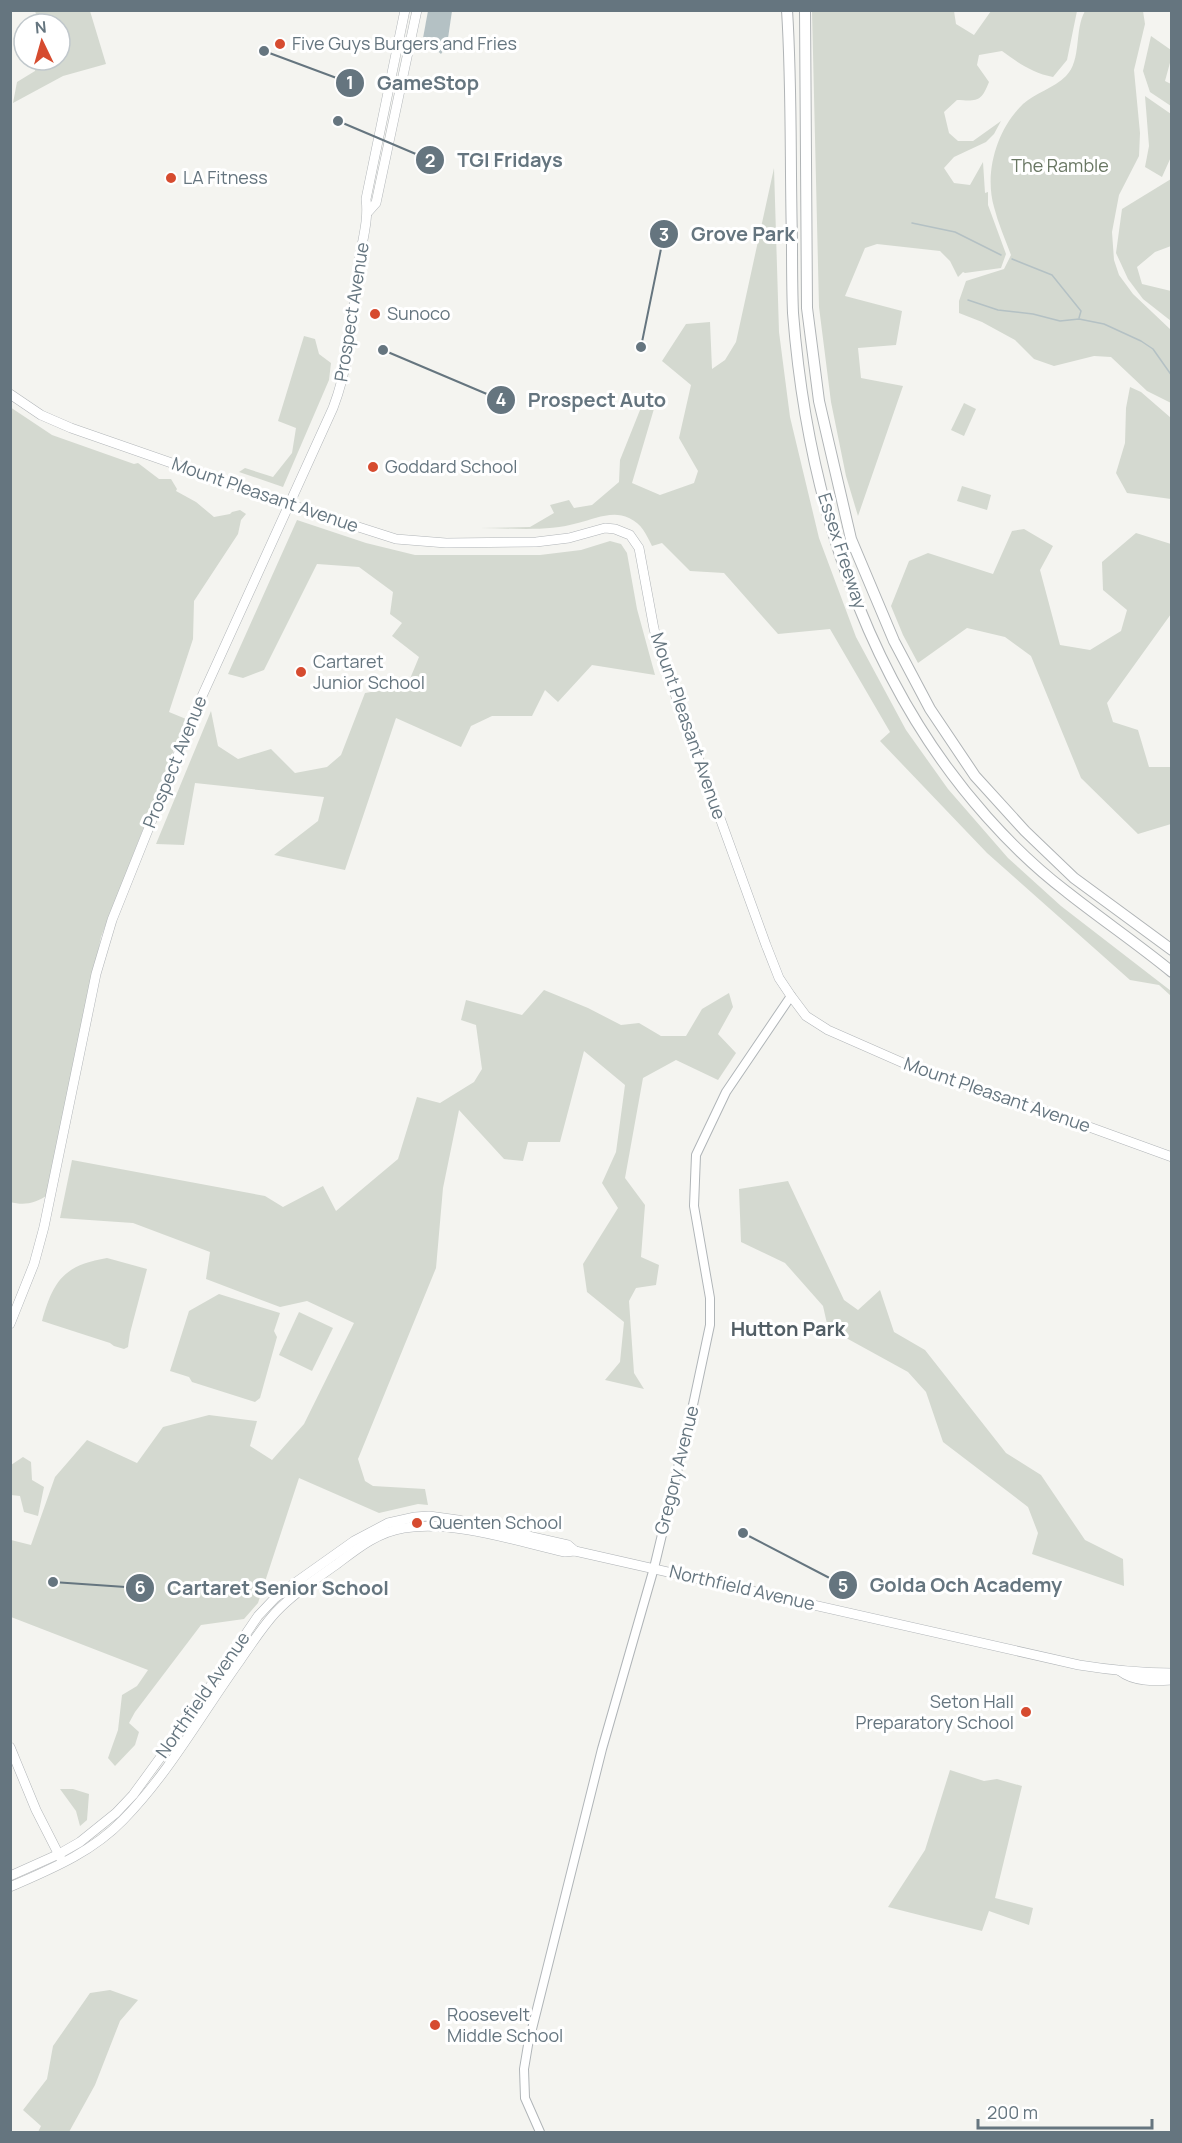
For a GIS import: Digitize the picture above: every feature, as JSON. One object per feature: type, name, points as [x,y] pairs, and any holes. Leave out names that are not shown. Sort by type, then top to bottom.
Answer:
[{"type":"highway","name":"Essex Freeway","points":[[787,10],[793,312],[804,402],[818,478],[836,546],[853,595],[892,679],[916,722],[947,767],[987,817],[1064,890],[1172,972]]},
{"type":"highway","name":"Essex Freeway","points":[[805,10],[807,308],[819,401],[848,528],[859,559],[894,641],[924,699],[975,776],[1025,831],[1074,878],[1172,950]]},
{"type":"main road","name":"Prospect Avenue","points":[[10,1324],[34,1264],[44,1227],[96,974],[112,920],[198,705],[333,408],[344,379],[356,302],[361,248],[368,212],[366,198],[405,10]]},
{"type":"main road","name":"Prospect Avenue","points":[[368,212],[376,203],[417,10]]},
{"type":"main road","name":"Mount Pleasant Avenue","points":[[10,394],[56,422],[378,534],[416,542],[536,542],[569,538],[605,528],[621,530],[630,536],[639,548],[654,629],[666,668],[773,965],[806,1016],[822,1027],[910,1066],[1172,1157]]},
{"type":"main road","name":"Gregory Avenue","points":[[540,2133],[525,2098],[524,2069],[528,2045],[602,1749],[654,1569],[710,1325],[710,1298],[694,1206],[696,1155],[726,1092],[791,996]]},
{"type":"main road","name":"Northfield Avenue","points":[[10,1876],[85,1852],[122,1821],[164,1772],[183,1734],[229,1668],[258,1616],[275,1598],[354,1540],[388,1523],[415,1517],[441,1517],[568,1545],[575,1551],[1056,1660],[1120,1671],[1172,1672]]},
{"type":"main road","name":"Northfield Avenue","points":[[1120,1671],[1128,1677],[1172,1682]]},
{"type":"main road","points":[[10,1747],[36,1810],[61,1859]]},
{"type":"main road","name":"Northfield Avenue","points":[[10,1887],[61,1859]]},
{"type":"green space","points":[[90,11],[106,64],[63,76],[13,103],[17,82],[33,72],[72,72],[72,12],[35,12]]},
{"type":"green space","points":[[812,11],[954,11],[956,24],[974,35],[991,11],[1077,11],[1067,60],[1053,77],[1026,67],[1002,51],[979,55],[977,65],[989,82],[984,93],[978,99],[957,100],[944,112],[949,133],[958,141],[973,141],[1001,121],[994,134],[986,142],[954,157],[944,168],[954,183],[970,185],[983,162],[988,205],[1006,254],[1001,268],[963,272],[958,277],[950,261],[940,251],[877,244],[865,248],[845,296],[902,311],[896,345],[858,348],[861,378],[903,386],[858,516],[846,476],[831,402],[819,307]]},
{"type":"green space","name":"The Ramble","points":[[1085,11],[1143,11],[1145,24],[1134,70],[1140,133],[1139,156],[1119,195],[1112,232],[1114,260],[1119,275],[1133,294],[1171,330],[1171,403],[1147,391],[1111,357],[1094,356],[1054,366],[1034,359],[1015,340],[982,322],[959,313],[959,301],[966,281],[1004,269],[1011,255],[991,194],[992,166],[1000,138],[1014,114],[1023,104],[1061,80],[1071,69]]},
{"type":"green space","points":[[1151,36],[1171,50],[1165,81],[1171,84],[1171,106],[1150,92],[1143,71]]},
{"type":"green space","points":[[1145,96],[1171,114],[1171,157],[1162,177],[1145,167],[1149,146]]},
{"type":"green space","points":[[774,168],[779,332],[790,417],[819,538],[856,637],[906,730],[948,789],[1008,858],[1061,906],[1171,991],[1171,996],[1159,985],[1130,980],[987,853],[880,741],[890,732],[830,629],[778,634],[724,573],[690,571],[662,543],[652,546],[640,526],[623,516],[604,516],[554,528],[480,528],[530,527],[554,513],[550,505],[569,500],[574,508],[592,505],[619,482],[620,460],[642,405],[656,402],[632,483],[660,495],[694,483],[698,471],[679,438],[691,385],[662,361],[686,324],[710,322],[712,369],[725,360],[736,342]]},
{"type":"green space","points":[[1171,179],[1171,246],[1155,252],[1137,267],[1142,284],[1171,291],[1171,321],[1143,299],[1128,279],[1116,253],[1122,209]]},
{"type":"green space","points":[[304,336],[315,339],[319,354],[331,363],[329,380],[283,487],[239,472],[245,468],[273,477],[292,453],[296,428],[278,421]]},
{"type":"green space","points":[[1130,387],[1141,392],[1171,418],[1171,499],[1127,493],[1116,473],[1125,443],[1126,408]]},
{"type":"green space","points":[[964,403],[976,409],[964,436],[951,430]]},
{"type":"green space","points":[[10,407],[52,435],[134,464],[138,463],[159,479],[171,479],[176,491],[196,502],[214,517],[240,510],[246,514],[241,520],[238,534],[194,601],[193,639],[169,712],[186,719],[101,937],[48,1195],[25,1204],[10,1202]]},
{"type":"green space","points":[[962,486],[991,495],[987,510],[957,501]]},
{"type":"green space","points":[[297,520],[366,543],[415,555],[540,555],[581,550],[610,541],[621,544],[627,553],[637,609],[655,675],[592,665],[558,702],[545,690],[532,716],[492,716],[471,726],[461,747],[396,718],[345,870],[274,855],[318,821],[324,797],[195,783],[184,845],[156,844],[211,711],[218,746],[238,759],[271,749],[295,773],[327,767],[341,755],[365,693],[407,686],[419,657],[392,636],[402,623],[390,614],[393,592],[359,567],[317,564],[264,670],[243,678],[228,674]]},
{"type":"green space","points":[[1024,529],[1053,546],[1040,570],[1060,645],[1090,650],[1121,631],[1127,610],[1103,590],[1102,562],[1136,533],[1171,544],[1171,614],[1107,703],[1113,722],[1138,730],[1149,767],[1171,767],[1171,824],[1138,834],[1081,778],[1031,656],[1005,637],[967,628],[918,663],[903,635],[891,606],[909,561],[928,553],[993,574],[1012,531]]},
{"type":"green space","points":[[544,990],[588,1008],[621,1025],[639,1023],[661,1036],[686,1036],[702,1009],[729,993],[733,1007],[718,1034],[736,1053],[718,1080],[676,1060],[643,1078],[625,1178],[645,1205],[641,1257],[659,1265],[656,1285],[636,1288],[629,1301],[634,1373],[644,1389],[605,1380],[620,1362],[624,1322],[587,1292],[583,1264],[618,1208],[602,1183],[616,1152],[625,1085],[584,1051],[560,1142],[528,1142],[523,1161],[504,1159],[459,1110],[443,1188],[436,1268],[358,1459],[365,1481],[373,1486],[425,1489],[428,1505],[418,1504],[379,1513],[299,1478],[258,1603],[244,1619],[201,1625],[135,1712],[129,1723],[139,1732],[135,1745],[115,1766],[108,1758],[118,1730],[122,1695],[137,1686],[148,1670],[11,1617],[11,1540],[31,1545],[55,1477],[87,1440],[137,1463],[163,1427],[209,1415],[257,1421],[250,1446],[272,1460],[304,1424],[354,1323],[307,1301],[280,1307],[206,1279],[210,1252],[133,1223],[60,1218],[72,1160],[265,1196],[283,1207],[323,1186],[336,1211],[398,1159],[417,1097],[440,1103],[474,1082],[482,1069],[476,1025],[461,1020],[466,1000],[522,1015]]},
{"type":"green space","points":[[788,1181],[844,1300],[858,1310],[880,1290],[894,1332],[925,1350],[1006,1453],[1041,1475],[1085,1540],[1123,1559],[1124,1586],[1032,1554],[1038,1533],[1028,1507],[943,1442],[926,1392],[908,1372],[828,1328],[823,1306],[785,1263],[741,1242],[739,1189]]},
{"type":"green space","points":[[107,1258],[147,1269],[128,1347],[124,1349],[42,1321],[51,1295],[62,1277],[80,1265]]},
{"type":"green space","points":[[219,1294],[280,1313],[274,1331],[277,1337],[260,1398],[255,1402],[192,1382],[189,1377],[170,1371],[189,1311]]},
{"type":"green space","points":[[299,1312],[333,1328],[312,1371],[279,1355]]},
{"type":"green space","points":[[23,1457],[31,1462],[32,1480],[44,1487],[38,1516],[24,1512],[20,1496],[11,1495],[11,1465]]},
{"type":"green space","points":[[950,1770],[984,1781],[997,1779],[1022,1786],[995,1898],[1033,1908],[1029,1925],[989,1911],[982,1931],[888,1907],[925,1850]]},
{"type":"green space","points":[[60,1789],[73,1789],[89,1794],[87,1820],[80,1826],[76,1811]]},
{"type":"green space","points":[[110,1990],[138,2000],[120,2021],[95,2085],[69,2132],[38,2132],[41,2126],[23,2110],[47,2079],[53,2046],[90,1993]]},
{"type":"shaded area","points":[[428,11],[452,11],[447,45],[441,54],[423,38]]},
{"type":"waterway","points":[[912,223],[955,232],[1001,255]]},
{"type":"waterway","points":[[1012,259],[1052,275],[1081,311],[1079,318]]},
{"type":"waterway","points":[[968,300],[998,310],[1033,314],[1060,321],[1079,319],[1104,324],[1153,349],[1172,376]]},
{"type":"place","name":"Five Guys Burgers and Fries","points":[[280,44]]},
{"type":"place","name":"GameStop","points":[[264,51]]},
{"type":"place","name":"TGI Fridays","points":[[338,121]]},
{"type":"place","name":"LA Fitness","points":[[171,178]]},
{"type":"place","name":"Sunoco","points":[[375,314]]},
{"type":"place","name":"Grove Park","points":[[641,347]]},
{"type":"place","name":"Prospect Auto","points":[[383,350]]},
{"type":"place","name":"Goddard School","points":[[373,467]]},
{"type":"place","name":"Cartaret Junior School","points":[[301,672]]},
{"type":"place","name":"Quenten School","points":[[417,1523]]},
{"type":"place","name":"Golda Och Academy","points":[[743,1533]]},
{"type":"place","name":"Cartaret Senior School","points":[[53,1582]]},
{"type":"place","name":"Seton Hall Preparatory School","points":[[1026,1712]]},
{"type":"place","name":"Roosevelt Middle School","points":[[435,2025]]},
{"type":"district","name":"Hutton Park","points":[[788,1329]]}]
